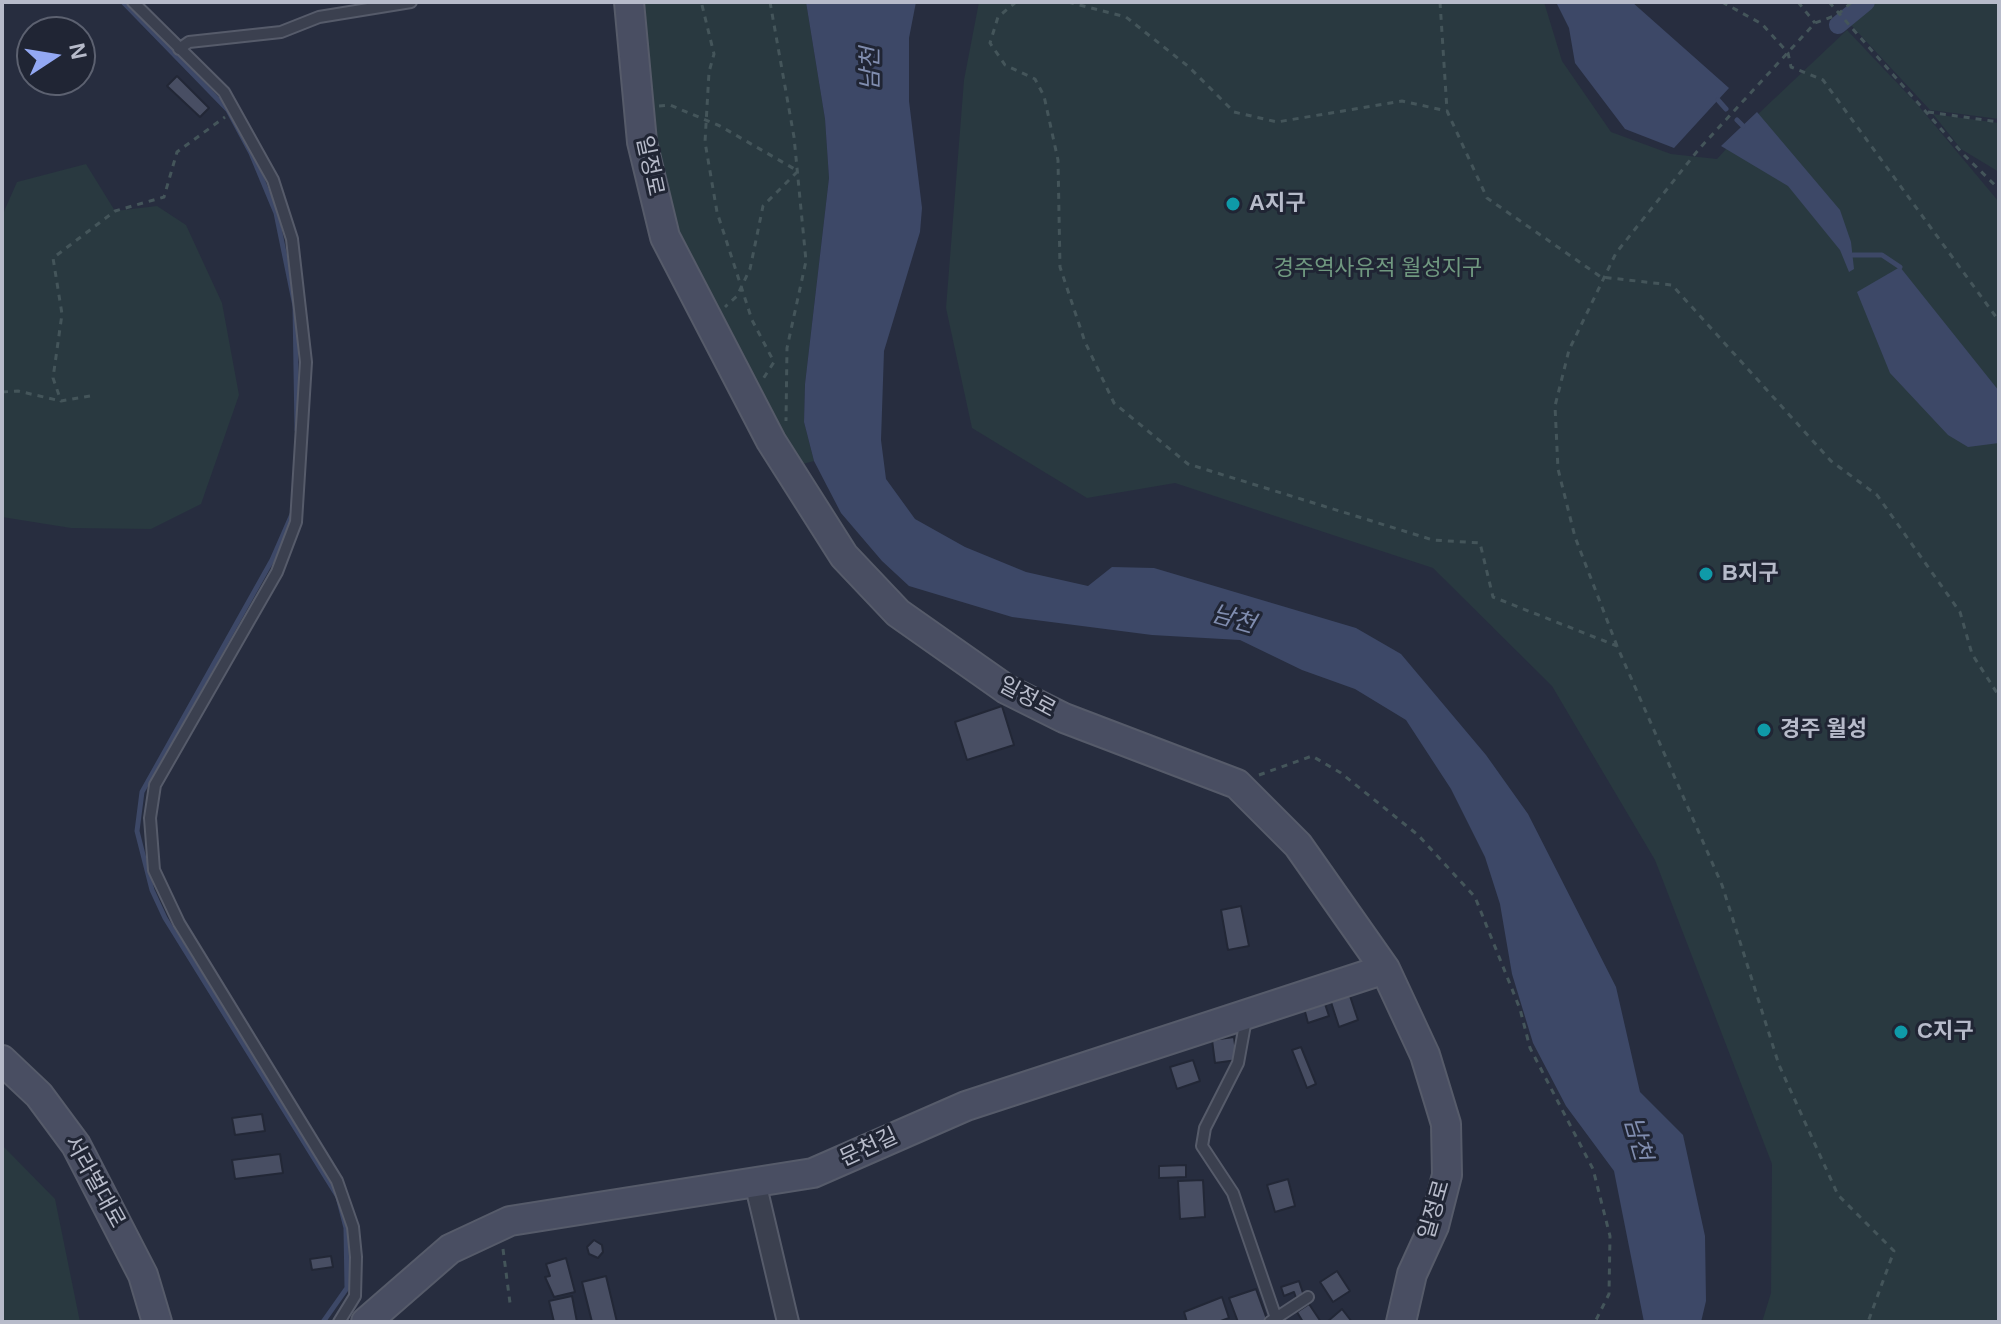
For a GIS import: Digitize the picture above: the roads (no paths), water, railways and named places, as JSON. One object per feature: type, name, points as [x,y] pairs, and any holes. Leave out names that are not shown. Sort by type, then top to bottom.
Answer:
[{"type":"street","name":"일정로","points":[[629,2],[642,142],[665,237],[771,441],[844,556],[898,613],[1006,689],[1064,718],[1237,784],[1298,845],[1385,969],[1425,1055],[1446,1124],[1447,1175],[1434,1226],[1412,1274],[1401,1322]]},
{"type":"street","name":"문천길","points":[[366,1322],[450,1249],[500,1225],[813,1173],[966,1106],[1385,969]]},
{"type":"street","name":"서라벌대로","points":[[2,1060],[39,1095],[76,1145],[143,1275],[157,1322]]},
{"type":"street","points":[[755,1182],[788,1322]]},
{"type":"lane","points":[[133,2],[224,92],[273,180],[292,239],[306,362],[296,522],[277,572],[155,785],[150,818],[154,870],[179,923],[337,1181],[353,1227],[356,1257],[355,1296],[339,1322]]},
{"type":"lane","points":[[179,49],[189,42],[281,32],[319,17],[411,2]]},
{"type":"lane","points":[[1247,1013],[1238,1063],[1205,1128],[1202,1146],[1233,1193],[1273,1320],[1308,1297]]},
{"type":"water","name":"남천","points":[[806,2],[916,2],[909,38],[909,101],[922,208],[920,232],[884,351],[881,440],[886,479],[915,519],[965,547],[1026,572],[1088,586],[1112,567],[1154,568],[1356,628],[1401,654],[1486,755],[1528,814],[1616,987],[1640,1092],[1683,1135],[1705,1236],[1706,1301],[1701,1322],[1644,1322],[1614,1171],[1566,1106],[1533,1043],[1512,974],[1500,904],[1485,857],[1451,789],[1406,720],[1355,689],[1302,670],[1240,640],[1152,635],[1012,617],[909,586],[882,561],[841,513],[814,461],[804,422],[805,384],[829,178],[825,119]]},
{"type":"water","points":[[1556,2],[1632,2],[1729,88],[1674,148],[1625,129],[1575,63],[1569,28]]},
{"type":"water","points":[[1757,112],[1840,210],[1851,242],[1854,269],[1849,272],[1840,250],[1788,186],[1721,146]]},
{"type":"water","points":[[1900,267],[1999,391],[1999,443],[1968,447],[1948,435],[1890,373],[1857,292]]},
{"type":"waterway","points":[[123,2],[228,110],[251,153],[276,213],[295,306],[297,430]]},
{"type":"waterway","points":[[1838,25],[1866,2]]},
{"type":"waterway","points":[[1718,100],[1726,109]]},
{"type":"waterway","points":[[1737,120],[1743,126]]},
{"type":"waterway","points":[[1853,255],[1882,255],[1900,267]]},
{"type":"waterway","points":[[293,512],[272,560],[142,792],[137,831],[152,890],[165,918],[338,1197],[346,1228],[347,1288],[323,1322]]},
{"type":"place","name":"A지구","points":[[1233,204]]},
{"type":"place","name":"B지구","points":[[1706,574]]},
{"type":"place","name":"경주 월성","points":[[1764,730]]},
{"type":"place","name":"C지구","points":[[1901,1032]]},
{"type":"park label","name":"경주역사유적 월성지구","points":[[1378,269]]}]
